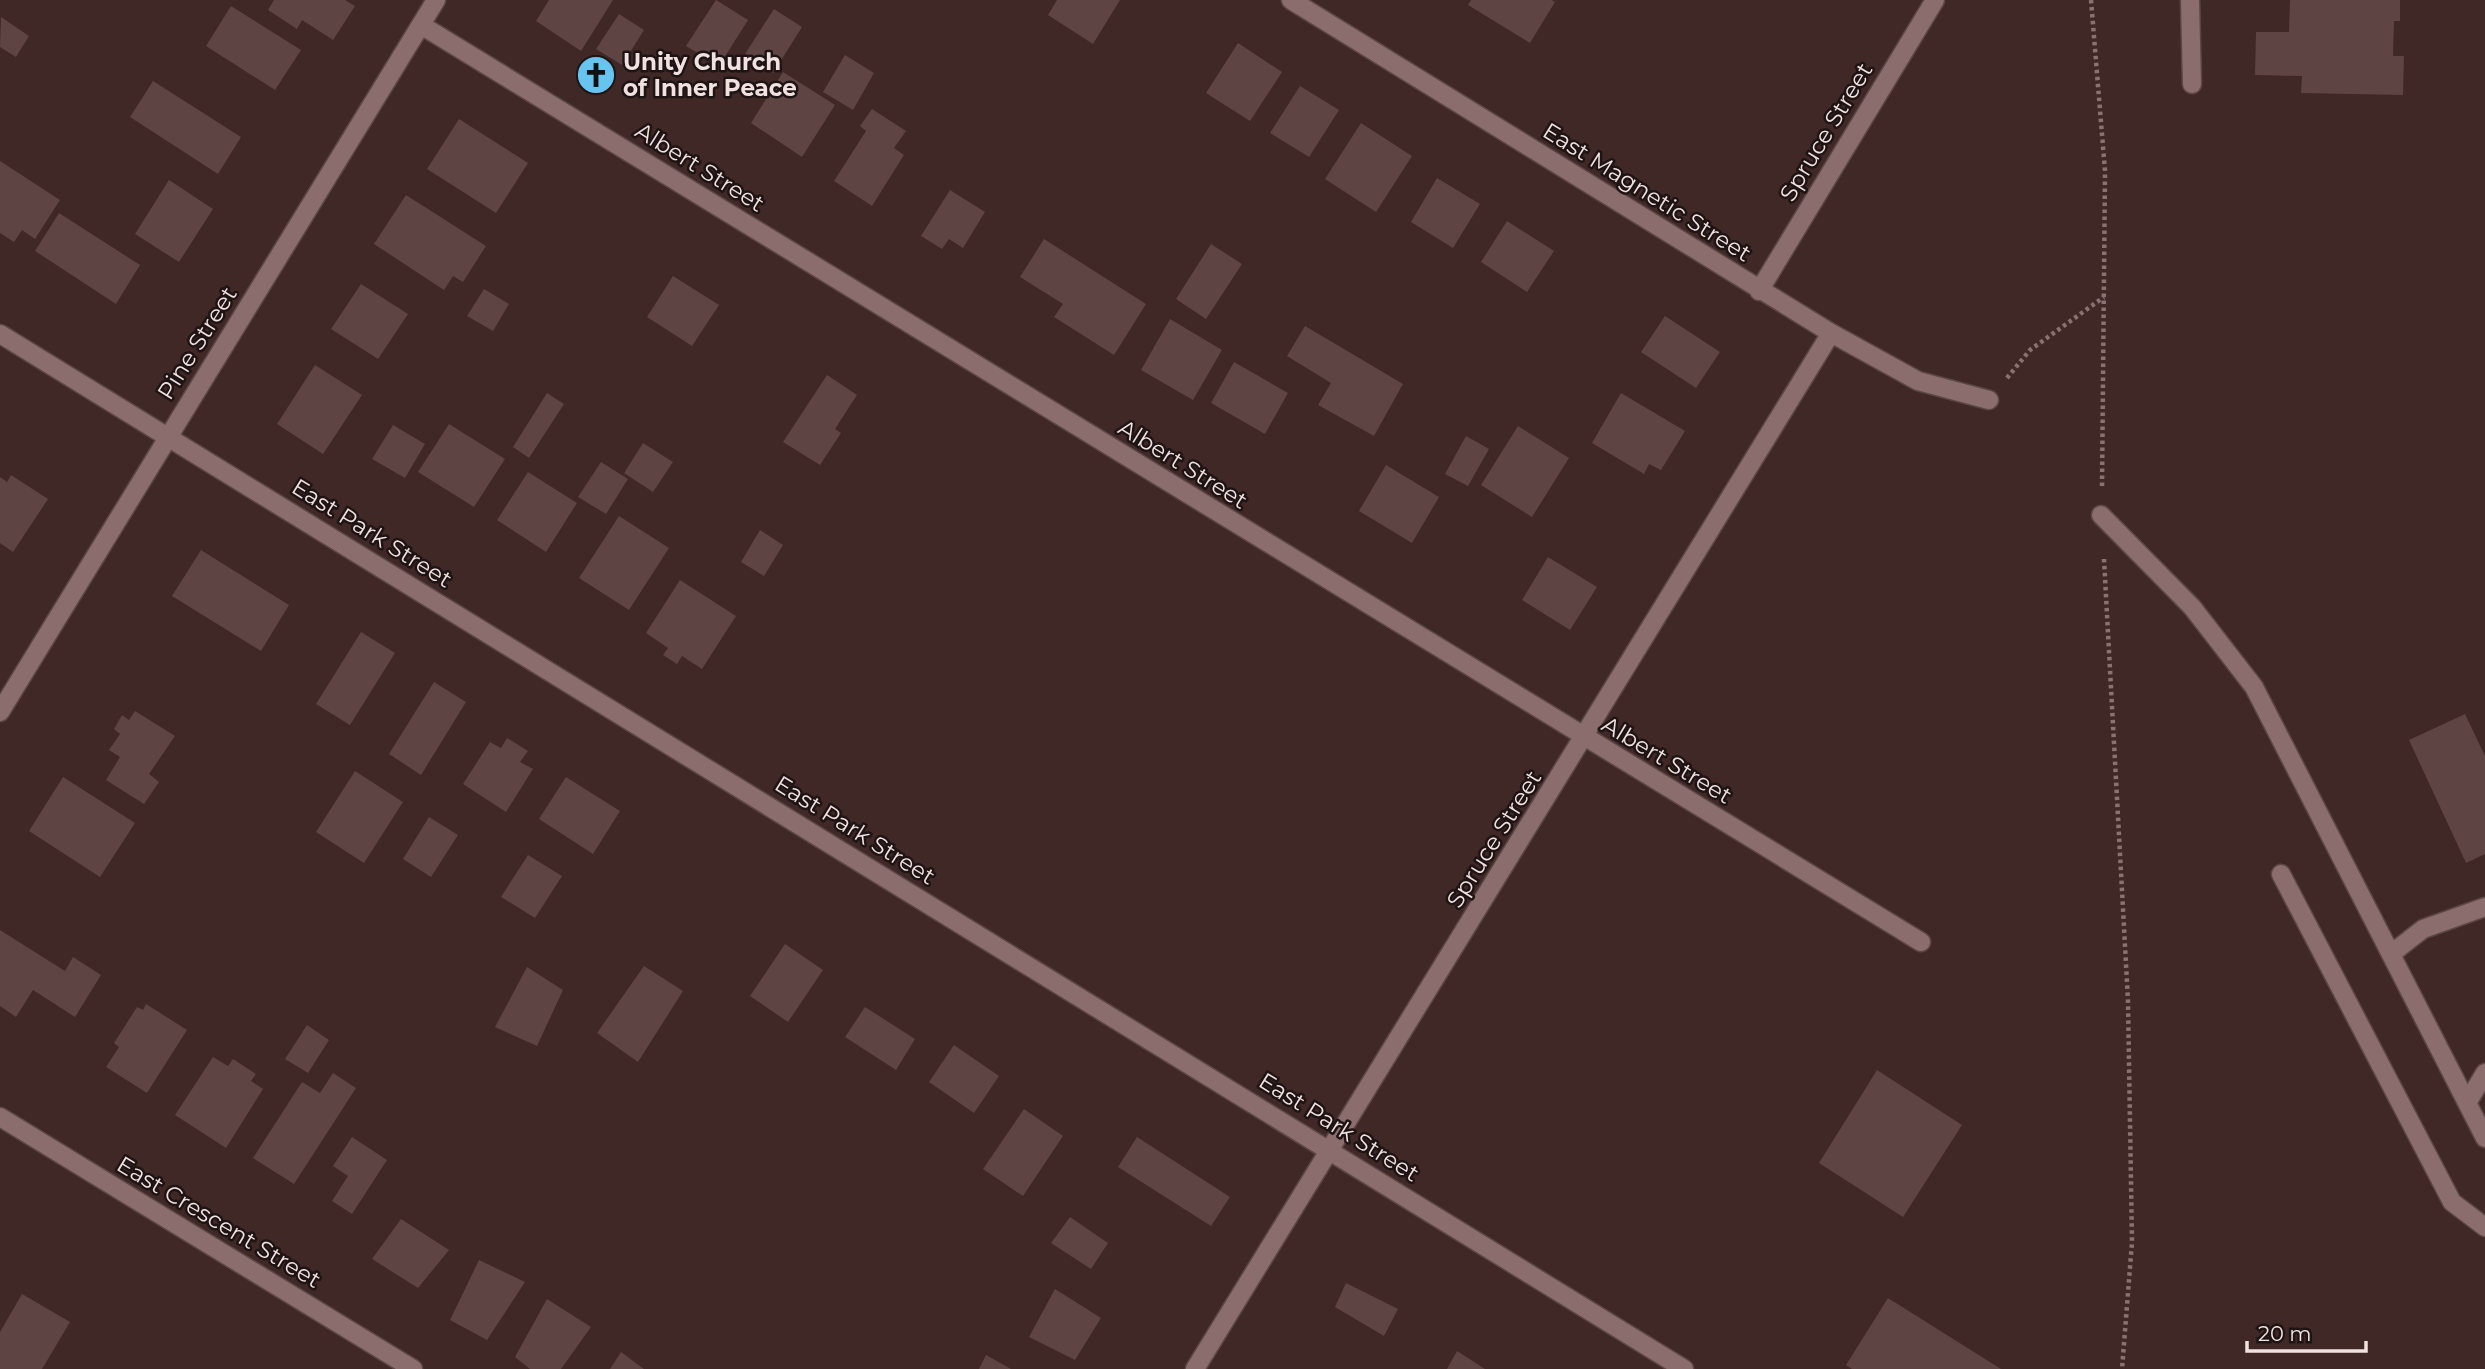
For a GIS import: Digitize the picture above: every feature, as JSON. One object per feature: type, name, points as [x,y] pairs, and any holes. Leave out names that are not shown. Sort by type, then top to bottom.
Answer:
[{"type":"street","name":"Pine Street","points":[[0,712],[436,0]]},
{"type":"street","name":"East Magnetic Street","points":[[1291,0],[1831,334],[1918,381],[1989,400]]},
{"type":"street","name":"Spruce Street","points":[[1759,290],[1935,0]]},
{"type":"street","points":[[2190,0],[2192,84]]},
{"type":"street","name":"Albert Street","points":[[421,25],[1921,942]]},
{"type":"street","name":"East Park Street","points":[[0,334],[1684,1369]]},
{"type":"street","name":"Spruce Street","points":[[1195,1369],[1585,739],[1831,334]]},
{"type":"street","points":[[2101,515],[2192,607],[2255,687],[2485,1138]]},
{"type":"street","points":[[2281,874],[2452,1202],[2485,1227]]},
{"type":"street","points":[[2391,954],[2424,929],[2485,907]]},
{"type":"street","points":[[2467,1103],[2485,1073]]},
{"type":"street","name":"East Crescent Street","points":[[0,1117],[413,1369]]},
{"type":"path","points":[[2091,0],[2105,171],[2101,515],[2128,1001],[2132,1242],[2122,1369]]},
{"type":"path","points":[[1989,400],[2030,350],[2104,297]]},
{"type":"building","points":[[274,0],[345,0],[355,6],[333,40],[302,20],[297,29],[268,10]]},
{"type":"building","points":[[549,0],[613,0],[581,51],[536,21]]},
{"type":"building","points":[[716,0],[748,20],[719,66],[686,46]]},
{"type":"building","points":[[1057,0],[1120,0],[1093,44],[1048,15]]},
{"type":"building","points":[[1471,0],[1555,2],[1530,43],[1468,5]]},
{"type":"building","points":[[2290,0],[2400,0],[2400,21],[2394,21],[2393,56],[2404,56],[2403,95],[2301,93],[2302,76],[2255,75],[2256,32],[2289,32]]},
{"type":"building","points":[[231,6],[301,50],[275,90],[206,46]]},
{"type":"building","points":[[774,9],[802,27],[773,73],[745,54]]},
{"type":"building","points":[[619,14],[644,30],[622,65],[596,49]]},
{"type":"building","points":[[1,17],[29,36],[16,57],[0,47]]},
{"type":"building","points":[[1238,43],[1282,72],[1250,121],[1206,93]]},
{"type":"building","points":[[845,55],[874,73],[853,110],[823,92]]},
{"type":"building","points":[[783,72],[835,105],[802,157],[751,123]]},
{"type":"building","points":[[153,81],[241,137],[218,174],[130,117]]},
{"type":"building","points":[[1300,86],[1339,110],[1309,157],[1270,133]]},
{"type":"building","points":[[872,109],[906,131],[894,148],[904,155],[872,206],[834,181],[866,131],[860,126]]},
{"type":"building","points":[[459,119],[528,163],[496,213],[427,169]]},
{"type":"building","points":[[1361,123],[1412,156],[1376,212],[1325,179]]},
{"type":"building","points":[[0,161],[60,200],[35,239],[22,230],[14,242],[0,233]]},
{"type":"building","points":[[1437,178],[1480,204],[1453,248],[1411,222]]},
{"type":"building","points":[[169,180],[213,209],[179,262],[135,234]]},
{"type":"building","points":[[950,190],[985,212],[963,248],[949,239],[942,249],[921,236]]},
{"type":"building","points":[[406,195],[486,246],[463,282],[453,276],[444,290],[374,244]]},
{"type":"building","points":[[59,213],[140,265],[116,304],[35,251]]},
{"type":"building","points":[[1507,221],[1554,251],[1527,292],[1481,262]]},
{"type":"building","points":[[1044,239],[1146,304],[1114,355],[1054,317],[1063,304],[1020,277]]},
{"type":"building","points":[[1211,244],[1242,264],[1206,319],[1176,299]]},
{"type":"building","points":[[673,276],[719,305],[692,346],[647,317]]},
{"type":"building","points":[[361,284],[408,314],[378,359],[331,329]]},
{"type":"building","points":[[484,289],[509,304],[493,331],[467,316]]},
{"type":"building","points":[[1665,316],[1720,352],[1696,388],[1641,352]]},
{"type":"building","points":[[1170,319],[1222,350],[1193,400],[1141,370]]},
{"type":"building","points":[[1305,326],[1403,384],[1374,436],[1318,405],[1331,383],[1287,356]]},
{"type":"building","points":[[1234,362],[1288,393],[1265,434],[1211,403]]},
{"type":"building","points":[[315,365],[362,395],[323,454],[277,424]]},
{"type":"building","points":[[827,375],[857,395],[835,429],[841,433],[820,465],[783,442]]},
{"type":"building","points":[[547,393],[564,404],[529,458],[513,447]]},
{"type":"building","points":[[1621,393],[1685,431],[1661,470],[1649,464],[1644,474],[1592,443]]},
{"type":"building","points":[[449,424],[505,459],[474,507],[418,472]]},
{"type":"building","points":[[393,425],[425,444],[405,478],[372,459]]},
{"type":"building","points":[[1518,426],[1569,458],[1532,517],[1481,485]]},
{"type":"building","points":[[1466,436],[1489,449],[1468,486],[1445,474]]},
{"type":"building","points":[[643,443],[673,462],[653,492],[624,473]]},
{"type":"building","points":[[601,462],[628,479],[606,514],[578,497]]},
{"type":"building","points":[[1386,465],[1439,497],[1412,543],[1359,511]]},
{"type":"building","points":[[528,472],[577,503],[546,552],[497,520]]},
{"type":"building","points":[[11,475],[48,499],[13,552],[0,543],[0,477],[7,482]]},
{"type":"building","points":[[619,516],[669,548],[629,610],[579,578]]},
{"type":"building","points":[[760,530],[783,545],[764,576],[741,562]]},
{"type":"building","points":[[201,550],[289,605],[261,651],[172,596]]},
{"type":"building","points":[[1548,557],[1597,587],[1570,630],[1522,600]]},
{"type":"building","points":[[680,580],[736,616],[702,669],[682,656],[677,664],[663,655],[668,648],[646,633]]},
{"type":"building","points":[[361,632],[395,653],[350,725],[316,704]]},
{"type":"building","points":[[434,682],[466,702],[421,775],[389,754]]},
{"type":"building","points":[[135,711],[175,736],[149,774],[159,782],[144,804],[106,780],[120,757],[109,750],[120,734],[114,729],[122,715],[129,720]]},
{"type":"building","points":[[2465,714],[2485,756],[2485,854],[2466,863],[2409,740]]},
{"type":"building","points":[[507,738],[528,751],[520,762],[533,769],[506,812],[463,784],[490,742],[501,748]]},
{"type":"building","points":[[355,771],[403,802],[364,863],[316,832]]},
{"type":"building","points":[[63,777],[135,823],[100,877],[29,831]]},
{"type":"building","points":[[566,777],[620,811],[593,854],[539,819]]},
{"type":"building","points":[[429,817],[458,835],[431,877],[403,859]]},
{"type":"building","points":[[528,855],[562,876],[535,918],[501,897]]},
{"type":"building","points":[[0,930],[65,971],[73,957],[101,975],[75,1017],[33,990],[16,1017],[0,1006]]},
{"type":"building","points":[[785,944],[823,970],[788,1022],[750,996]]},
{"type":"building","points":[[644,966],[683,991],[638,1062],[597,1033]]},
{"type":"building","points":[[527,967],[563,990],[537,1046],[495,1027]]},
{"type":"building","points":[[146,1004],[187,1030],[147,1093],[106,1067],[119,1047],[114,1043],[137,1007],[143,1010]]},
{"type":"building","points":[[865,1007],[915,1039],[896,1070],[845,1037]]},
{"type":"building","points":[[307,1025],[329,1040],[308,1073],[285,1059]]},
{"type":"building","points":[[954,1045],[999,1076],[974,1113],[929,1082]]},
{"type":"building","points":[[213,1057],[228,1066],[233,1059],[256,1074],[251,1081],[263,1089],[226,1148],[175,1115]]},
{"type":"building","points":[[1877,1070],[1962,1125],[1903,1217],[1819,1163]]},
{"type":"building","points":[[333,1073],[356,1088],[294,1184],[253,1158],[302,1082],[320,1093]]},
{"type":"building","points":[[1024,1109],[1063,1136],[1023,1196],[983,1169]]},
{"type":"building","points":[[352,1137],[387,1160],[352,1214],[332,1201],[348,1176],[333,1166]]},
{"type":"building","points":[[1137,1137],[1230,1197],[1211,1226],[1118,1167]]},
{"type":"building","points":[[1070,1217],[1108,1243],[1091,1269],[1051,1243]]},
{"type":"building","points":[[401,1219],[449,1250],[418,1288],[372,1259]]},
{"type":"building","points":[[479,1260],[525,1282],[487,1340],[450,1320]]},
{"type":"building","points":[[1346,1283],[1398,1309],[1384,1336],[1335,1307]]},
{"type":"building","points":[[1055,1289],[1101,1318],[1075,1360],[1029,1337]]},
{"type":"building","points":[[22,1294],[70,1322],[42,1369],[0,1369],[0,1332]]},
{"type":"building","points":[[1888,1298],[2001,1369],[1852,1369],[1846,1365]]},
{"type":"building","points":[[547,1299],[591,1327],[561,1369],[530,1369],[515,1357]]},
{"type":"building","points":[[1457,1351],[1485,1369],[1447,1369]]},
{"type":"building","points":[[621,1352],[644,1369],[610,1369]]},
{"type":"building","points":[[986,1355],[1011,1369],[979,1369]]},
{"type":"place","name":"Unity Church of Inner Peace","points":[[596,75]]}]
